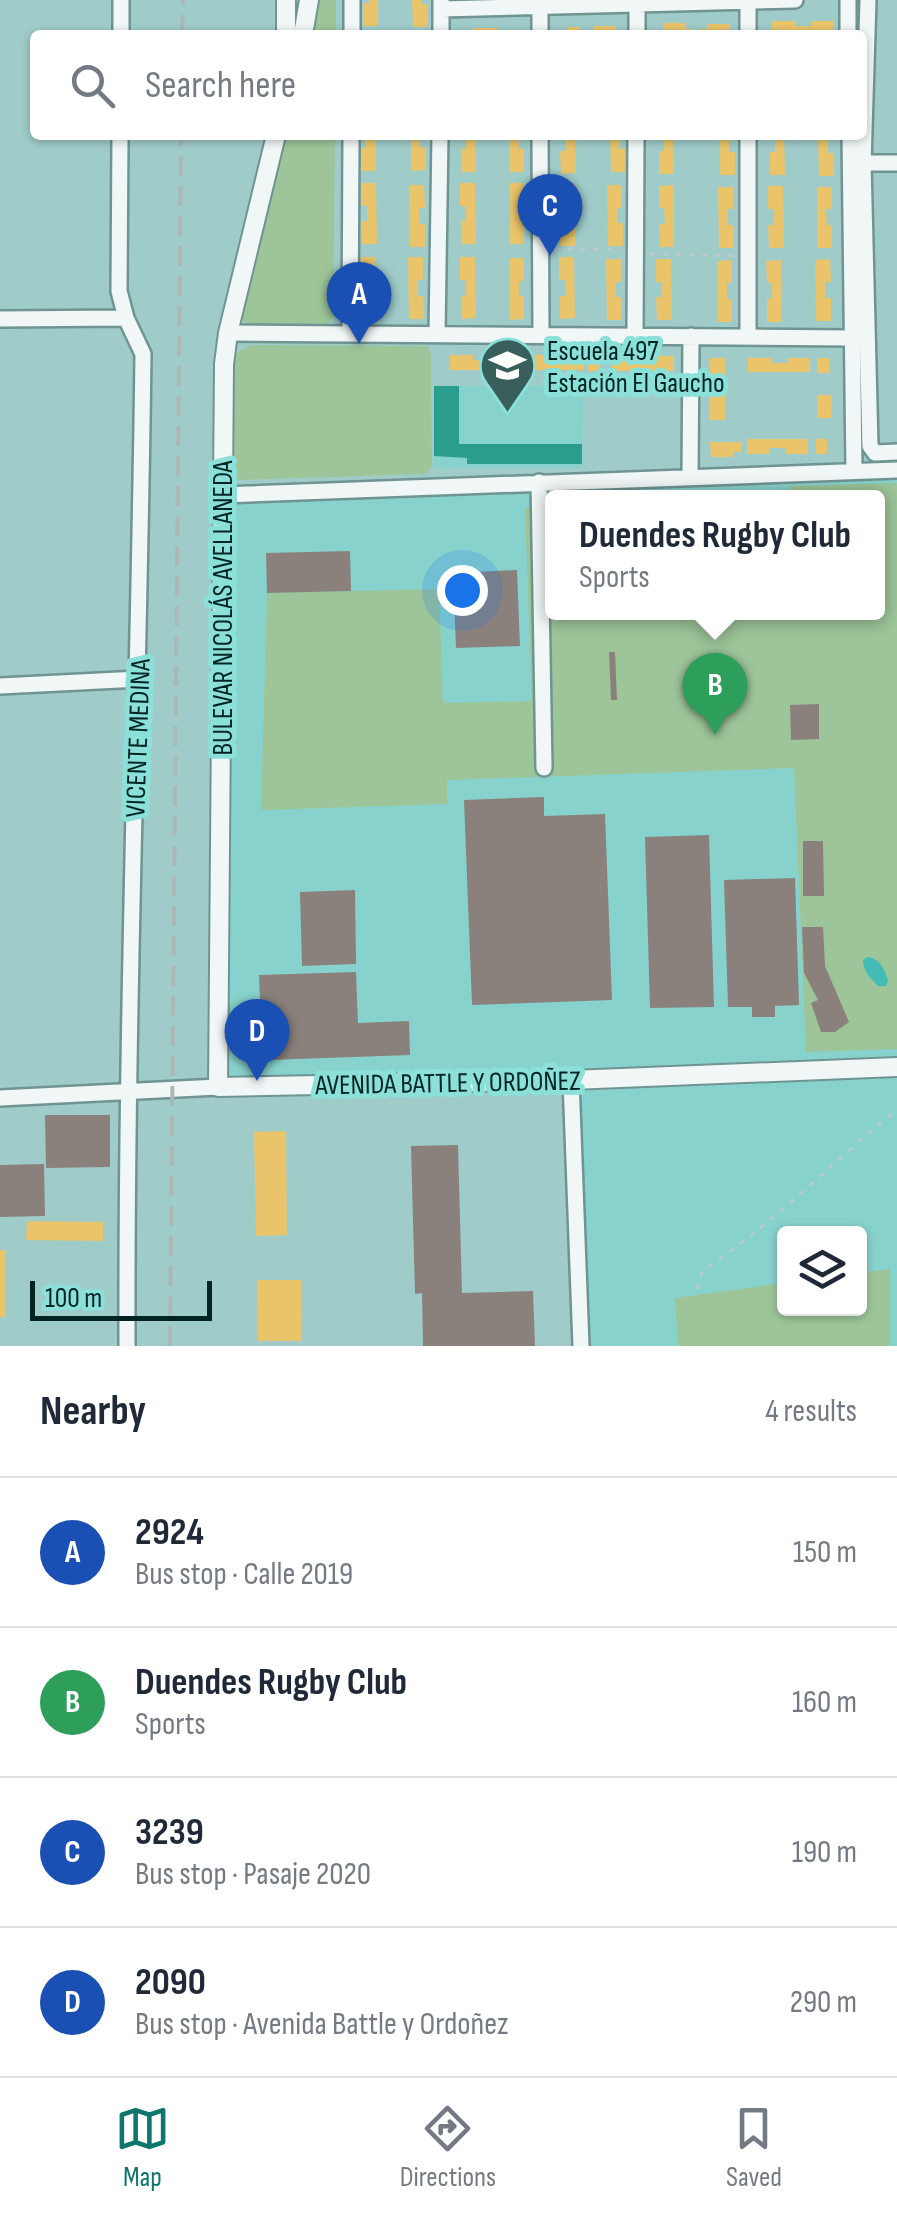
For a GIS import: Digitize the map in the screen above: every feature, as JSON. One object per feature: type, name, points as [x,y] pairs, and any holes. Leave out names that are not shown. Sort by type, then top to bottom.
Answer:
[{"type":"main road","points":[[286,0],[286,30]]},
{"type":"main road","points":[[303,30],[310,0]]},
{"type":"main road","name":"BULEVAR NICOLÁS AVELLANEDA","points":[[218,1088],[224,364],[275,140]]},
{"type":"main road","name":"AVENIDA BATTLE Y ORDOÑEZ","points":[[218,1088],[897,1067]]},
{"type":"street","points":[[121,0],[121,30]]},
{"type":"street","points":[[352,0],[352,30]]},
{"type":"street","points":[[441,5],[795,0]]},
{"type":"street","points":[[848,0],[848,30]]},
{"type":"street","points":[[867,33],[868,0]]},
{"type":"street","points":[[748,1],[748,30]]},
{"type":"street","points":[[637,4],[637,30]]},
{"type":"street","points":[[540,6],[540,30]]},
{"type":"street","name":"VICENTE MEDINA","points":[[120,140],[119,292],[143,354],[139,679],[126,1093],[127,1346]]},
{"type":"street","points":[[350,334],[351,140]]},
{"type":"street","points":[[437,334],[440,140]]},
{"type":"street","points":[[540,140],[541,335]]},
{"type":"street","points":[[634,336],[636,140]]},
{"type":"street","points":[[748,140],[748,337]]},
{"type":"street","points":[[850,140],[854,472]]},
{"type":"street","points":[[864,140],[870,446],[876,453],[897,452]]},
{"type":"street","points":[[863,163],[897,163]]},
{"type":"street","points":[[0,319],[126,318]]},
{"type":"street","points":[[228,333],[852,338]]},
{"type":"street","points":[[690,476],[691,336]]},
{"type":"street","points":[[224,494],[897,470]]},
{"type":"street","points":[[540,482],[545,510]]},
{"type":"street","points":[[544,768],[545,620]]},
{"type":"street","points":[[0,686],[139,679]]},
{"type":"street","points":[[571,1080],[581,1346]]},
{"type":"street","name":"AVENIDA BATTLE Y ORDOÑEZ","points":[[0,1098],[218,1088]]},
{"type":"path","points":[[698,1289],[703,1270],[741,1246],[897,1109]]},
{"type":"shaded area","name":"Escuela 497 Estación El Gaucho","points":[[434,386],[583,386],[582,468],[434,468]]},
{"type":"shaded area","points":[[897,470],[897,1346],[581,1346],[570,1080],[218,1087],[223,495]]},
{"type":"shaded area","points":[[867,957],[881,965],[888,981],[886,986],[878,986],[864,968],[863,960]]},
{"type":"green space","points":[[317,0],[336,0],[336,30],[310,30]]},
{"type":"green space","points":[[282,140],[335,140],[333,317],[325,327],[251,326],[241,320],[239,313]]},
{"type":"green space","points":[[250,345],[428,346],[432,466],[426,474],[239,480],[233,474],[234,365],[237,353]]},
{"type":"green space","points":[[897,483],[897,1049],[806,1052],[794,768],[447,780],[447,804],[261,810],[267,593],[439,589],[443,703],[532,701],[525,507],[545,506],[545,620],[885,620],[885,490],[789,490],[789,486]]},
{"type":"green space","points":[[890,1269],[890,1346],[678,1346],[675,1298],[777,1284],[777,1316],[867,1316],[867,1272]]},
{"type":"building: Homes","points":[[378,0],[378,26],[363,26],[363,3]]},
{"type":"building: Homes","points":[[412,0],[427,4],[428,27],[413,27]]},
{"type":"building: Homes","points":[[772,21],[811,26],[811,21],[834,21],[834,30],[772,30]]},
{"type":"building: Homes","points":[[663,23],[686,23],[686,29],[694,29],[694,30],[663,30]]},
{"type":"building: Homes","points":[[707,24],[730,24],[730,30],[699,30],[707,29]]},
{"type":"building: Homes","points":[[593,26],[616,26],[616,30],[593,30]]},
{"type":"building: Homes","points":[[366,140],[376,140],[376,171],[361,171],[361,148],[366,148]]},
{"type":"building: Homes","points":[[411,140],[420,140],[420,147],[426,147],[426,170],[411,171]]},
{"type":"building: Homes","points":[[466,140],[475,140],[476,172],[461,172],[461,149],[466,149]]},
{"type":"building: Homes","points":[[509,140],[518,140],[519,149],[524,149],[524,172],[509,172]]},
{"type":"building: Homes","points":[[566,140],[575,140],[576,173],[561,174],[560,151],[566,151]]},
{"type":"building: Homes","points":[[610,140],[620,140],[620,149],[625,149],[625,172],[611,172]]},
{"type":"building: Homes","points":[[664,140],[673,140],[674,174],[659,174],[659,151],[664,151]]},
{"type":"building: Homes","points":[[720,140],[729,140],[729,152],[735,152],[735,175],[720,175]]},
{"type":"building: Homes","points":[[775,140],[784,140],[785,175],[770,175],[770,152],[775,152]]},
{"type":"building: Homes","points":[[818,140],[828,140],[834,176],[819,176]]},
{"type":"building: Homes","points":[[361,183],[376,183],[377,244],[362,244],[361,221],[367,221],[367,206],[361,206]]},
{"type":"building: Homes","points":[[460,183],[475,183],[476,244],[461,244],[461,221],[466,221],[466,206],[460,206]]},
{"type":"building: Homes","points":[[509,183],[524,183],[519,221],[524,221],[524,244],[510,244]]},
{"type":"building: Homes","points":[[575,184],[575,246],[560,246],[565,207],[560,207],[560,185]]},
{"type":"building: Homes","points":[[409,185],[424,185],[425,208],[419,208],[420,224],[425,224],[425,247],[410,247]]},
{"type":"building: Homes","points":[[607,185],[622,185],[622,208],[617,208],[617,223],[623,223],[623,246],[608,246]]},
{"type":"building: Homes","points":[[674,185],[674,247],[660,247],[659,224],[665,224],[664,208],[659,208],[659,186]]},
{"type":"building: Homes","points":[[768,186],[783,186],[784,248],[769,248],[768,225],[774,225],[774,209],[768,209]]},
{"type":"building: Homes","points":[[718,187],[733,187],[728,225],[734,225],[734,248],[719,248]]},
{"type":"building: Homes","points":[[817,187],[832,187],[832,209],[826,209],[827,225],[832,225],[832,248],[817,248]]},
{"type":"building: Homes","points":[[360,257],[375,257],[376,318],[361,319],[366,280],[361,280]]},
{"type":"building: Homes","points":[[408,257],[423,257],[418,296],[423,296],[424,319],[409,319]]},
{"type":"building: Homes","points":[[460,257],[475,257],[476,318],[461,319],[466,280],[460,280]]},
{"type":"building: Homes","points":[[559,257],[574,257],[575,318],[560,319],[565,280],[559,280]]},
{"type":"building: Homes","points":[[509,258],[524,258],[524,281],[519,281],[519,296],[524,296],[524,319],[510,320]]},
{"type":"building: Homes","points":[[606,259],[621,259],[621,282],[616,282],[616,297],[621,297],[622,320],[607,320]]},
{"type":"building: Homes","points":[[656,259],[671,259],[672,320],[657,320],[656,297],[662,297],[662,282],[656,282]]},
{"type":"building: Homes","points":[[830,259],[831,282],[825,282],[825,298],[831,298],[831,321],[816,321],[815,260]]},
{"type":"building: Homes","points":[[732,260],[727,299],[732,299],[732,322],[718,322],[717,261]]},
{"type":"building: Homes","points":[[781,260],[782,322],[767,322],[772,283],[767,283],[766,261]]},
{"type":"building: Homes","points":[[450,355],[489,360],[489,355],[512,355],[512,370],[450,370]]},
{"type":"building: Homes","points":[[522,355],[545,355],[545,361],[561,361],[561,355],[584,355],[584,370],[522,370]]},
{"type":"building: Homes","points":[[588,356],[599,356],[599,371],[588,371]]},
{"type":"building: Homes","points":[[612,356],[651,361],[651,356],[674,356],[674,371],[612,371]]},
{"type":"building: Homes","points":[[710,358],[725,358],[725,420],[710,420],[710,397],[716,397],[715,381],[710,381]]},
{"type":"building: Homes","points":[[748,358],[787,363],[787,358],[810,358],[810,372],[748,372]]},
{"type":"building: Homes","points":[[817,358],[829,358],[829,373],[817,373]]},
{"type":"building: Homes","points":[[817,395],[832,395],[831,418],[817,418]]},
{"type":"building: Homes","points":[[747,439],[808,439],[808,454],[785,454],[785,448],[770,448],[770,454],[747,454]]},
{"type":"building: Homes","points":[[816,439],[827,439],[827,454],[816,454]]},
{"type":"building: Homes","points":[[710,442],[741,442],[741,452],[734,452],[734,457],[711,457]]},
{"type":"building: Homes","points":[[286,1131],[287,1235],[256,1236],[254,1132]]},
{"type":"building: Homes","points":[[27,1221],[103,1222],[103,1241],[26,1240]]},
{"type":"building: Homes","points":[[0,1250],[5,1250],[5,1317],[0,1317]]},
{"type":"building: Homes","points":[[257,1280],[301,1280],[302,1341],[258,1341]]},
{"type":"building: Schools","points":[[434,386],[459,386],[459,444],[582,444],[582,464],[467,464],[467,458],[434,456]]},
{"type":"building: Industry","points":[[350,551],[351,591],[267,593],[266,553]]},
{"type":"building: Industry","points":[[517,570],[520,646],[456,648],[453,573]]},
{"type":"building: Industry","points":[[609,652],[615,652],[617,700],[611,700]]},
{"type":"building: Industry","points":[[819,704],[819,739],[791,740],[790,705]]},
{"type":"building: Industry","points":[[544,797],[544,816],[605,814],[612,1000],[472,1005],[464,800]]},
{"type":"building: Industry","points":[[709,835],[714,1007],[650,1008],[645,837]]},
{"type":"building: Industry","points":[[803,841],[823,841],[824,896],[803,896]]},
{"type":"building: Industry","points":[[795,878],[799,1005],[775,1006],[775,1017],[752,1017],[752,1007],[728,1007],[724,880]]},
{"type":"building: Industry","points":[[355,890],[356,964],[302,966],[300,892]]},
{"type":"building: Industry","points":[[802,927],[823,927],[825,966],[849,1022],[835,1032],[821,1032],[811,1003],[818,1000],[804,973]]},
{"type":"building: Industry","points":[[356,972],[358,1023],[409,1021],[410,1055],[269,1060],[262,1054],[259,975]]},
{"type":"building: Industry","points":[[45,1115],[110,1115],[110,1167],[46,1168]]},
{"type":"building: Industry","points":[[458,1145],[462,1293],[533,1291],[535,1346],[423,1346],[422,1293],[415,1294],[411,1146]]},
{"type":"building: Industry","points":[[44,1164],[45,1216],[0,1217],[0,1165]]},
{"type":"railway","points":[[182,30],[183,0]]},
{"type":"railway","points":[[170,1346],[181,140]]},
{"type":"place","name":"3239","points":[[550,256]]},
{"type":"place","name":"2924","points":[[359,344]]},
{"type":"place","name":"Escuela 497 Estación El Gaucho","points":[[508,415]]},
{"type":"place","name":"Duendes Rugby Club","points":[[715,735]]},
{"type":"place","name":"2090","points":[[257,1081]]}]
